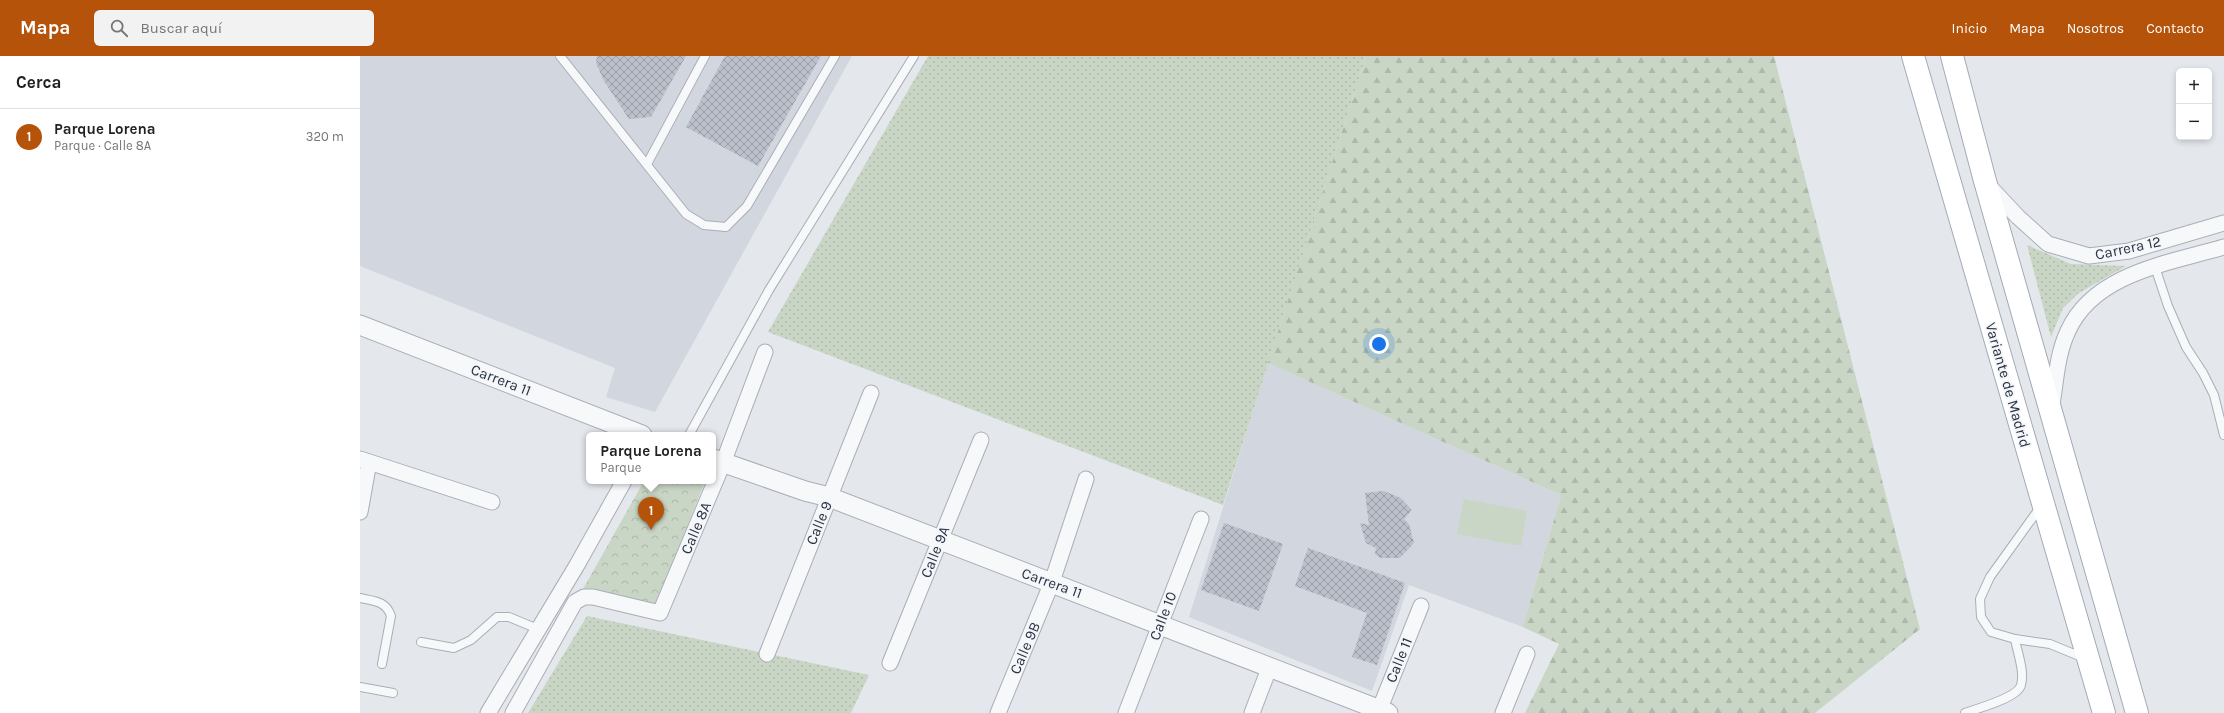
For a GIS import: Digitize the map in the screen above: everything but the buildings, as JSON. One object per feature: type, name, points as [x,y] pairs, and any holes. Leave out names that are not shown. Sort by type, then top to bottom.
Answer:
[{"type":"main road","name":"Variante de Madrid","points":[[1913,56],[2043,504],[2090,660],[2104,713]]},
{"type":"main road","points":[[1952,56],[1985,181],[2137,713]]},
{"type":"street","name":"Carrera 12","points":[[1985,181],[2018,218],[2048,244],[2089,256],[2129,251],[2224,223]]},
{"type":"street","name":"Carrera 12","points":[[2051,410],[2061,352],[2068,330],[2079,312],[2102,289],[2155,267],[2224,247]]},
{"type":"street","name":"Carrera 11","points":[[360,324],[634,432]]},
{"type":"street","name":"Calle 8A","points":[[718,461],[765,352]]},
{"type":"street","name":"Calle 9","points":[[767,654],[871,393]]},
{"type":"street","name":"Calle 9A","points":[[890,663],[981,440]]},
{"type":"street","points":[[360,512],[365,460],[492,502]]},
{"type":"street","name":"Carrera 11","points":[[718,461],[805,491],[830,497],[1002,565],[1052,582],[1270,666],[1382,712]]},
{"type":"street","name":"Calle 9B","points":[[998,713],[1052,582],[1086,479]]},
{"type":"street","points":[[488,713],[578,565],[622,484]]},
{"type":"street","name":"Calle 8A","points":[[513,713],[575,602],[584,597],[593,597],[660,613],[709,484]]},
{"type":"street","name":"Calle 10","points":[[1126,713],[1201,519]]},
{"type":"street","name":"Calle 11","points":[[1382,712],[1421,606]]},
{"type":"street","points":[[1502,713],[1527,654]]},
{"type":"street","points":[[1252,713],[1270,666]]},
{"type":"lane","points":[[560,56],[686,214],[704,225],[726,227],[747,206],[835,56]]},
{"type":"lane","points":[[567,64],[571,56]]},
{"type":"lane","points":[[647,164],[705,56]]},
{"type":"lane","points":[[691,432],[769,290],[914,56]]},
{"type":"lane","points":[[2155,267],[2168,306],[2186,347],[2203,373],[2214,395],[2224,435]]},
{"type":"lane","points":[[2043,504],[1990,577],[1980,599],[1981,617],[1991,632],[2015,639],[2050,644],[2090,660]]},
{"type":"lane","points":[[360,598],[381,602],[389,610],[391,616],[382,664]]},
{"type":"lane","points":[[421,642],[454,648],[471,640],[497,618],[509,617],[538,629]]},
{"type":"lane","points":[[1965,713],[2014,695],[2021,686],[2022,674],[2015,639]]},
{"type":"lane","points":[[360,687],[393,694]]},
{"type":"shaded area","points":[[360,56],[852,56],[655,412],[606,397],[615,368],[360,266]]},
{"type":"shaded area","points":[[1268,363],[1561,495],[1523,627],[1409,585],[1372,691],[1189,617]]},
{"type":"green space","points":[[928,56],[1366,56],[1223,505],[768,332]]},
{"type":"green space","points":[[1366,56],[1774,56],[1920,629],[1815,713],[1525,713],[1559,644],[1523,627],[1561,495],[1268,363]]},
{"type":"green space","points":[[2027,245],[2071,264],[2126,266],[2079,293],[2063,308],[2051,337]]},
{"type":"green space","points":[[642,484],[704,484],[654,611],[583,589]]},
{"type":"green space","points":[[1464,499],[1527,511],[1521,546],[1457,534]]},
{"type":"green space","points":[[587,616],[869,675],[851,713],[528,713]]},
{"type":"place","name":"Parque Lorena","points":[[651,530]]}]
